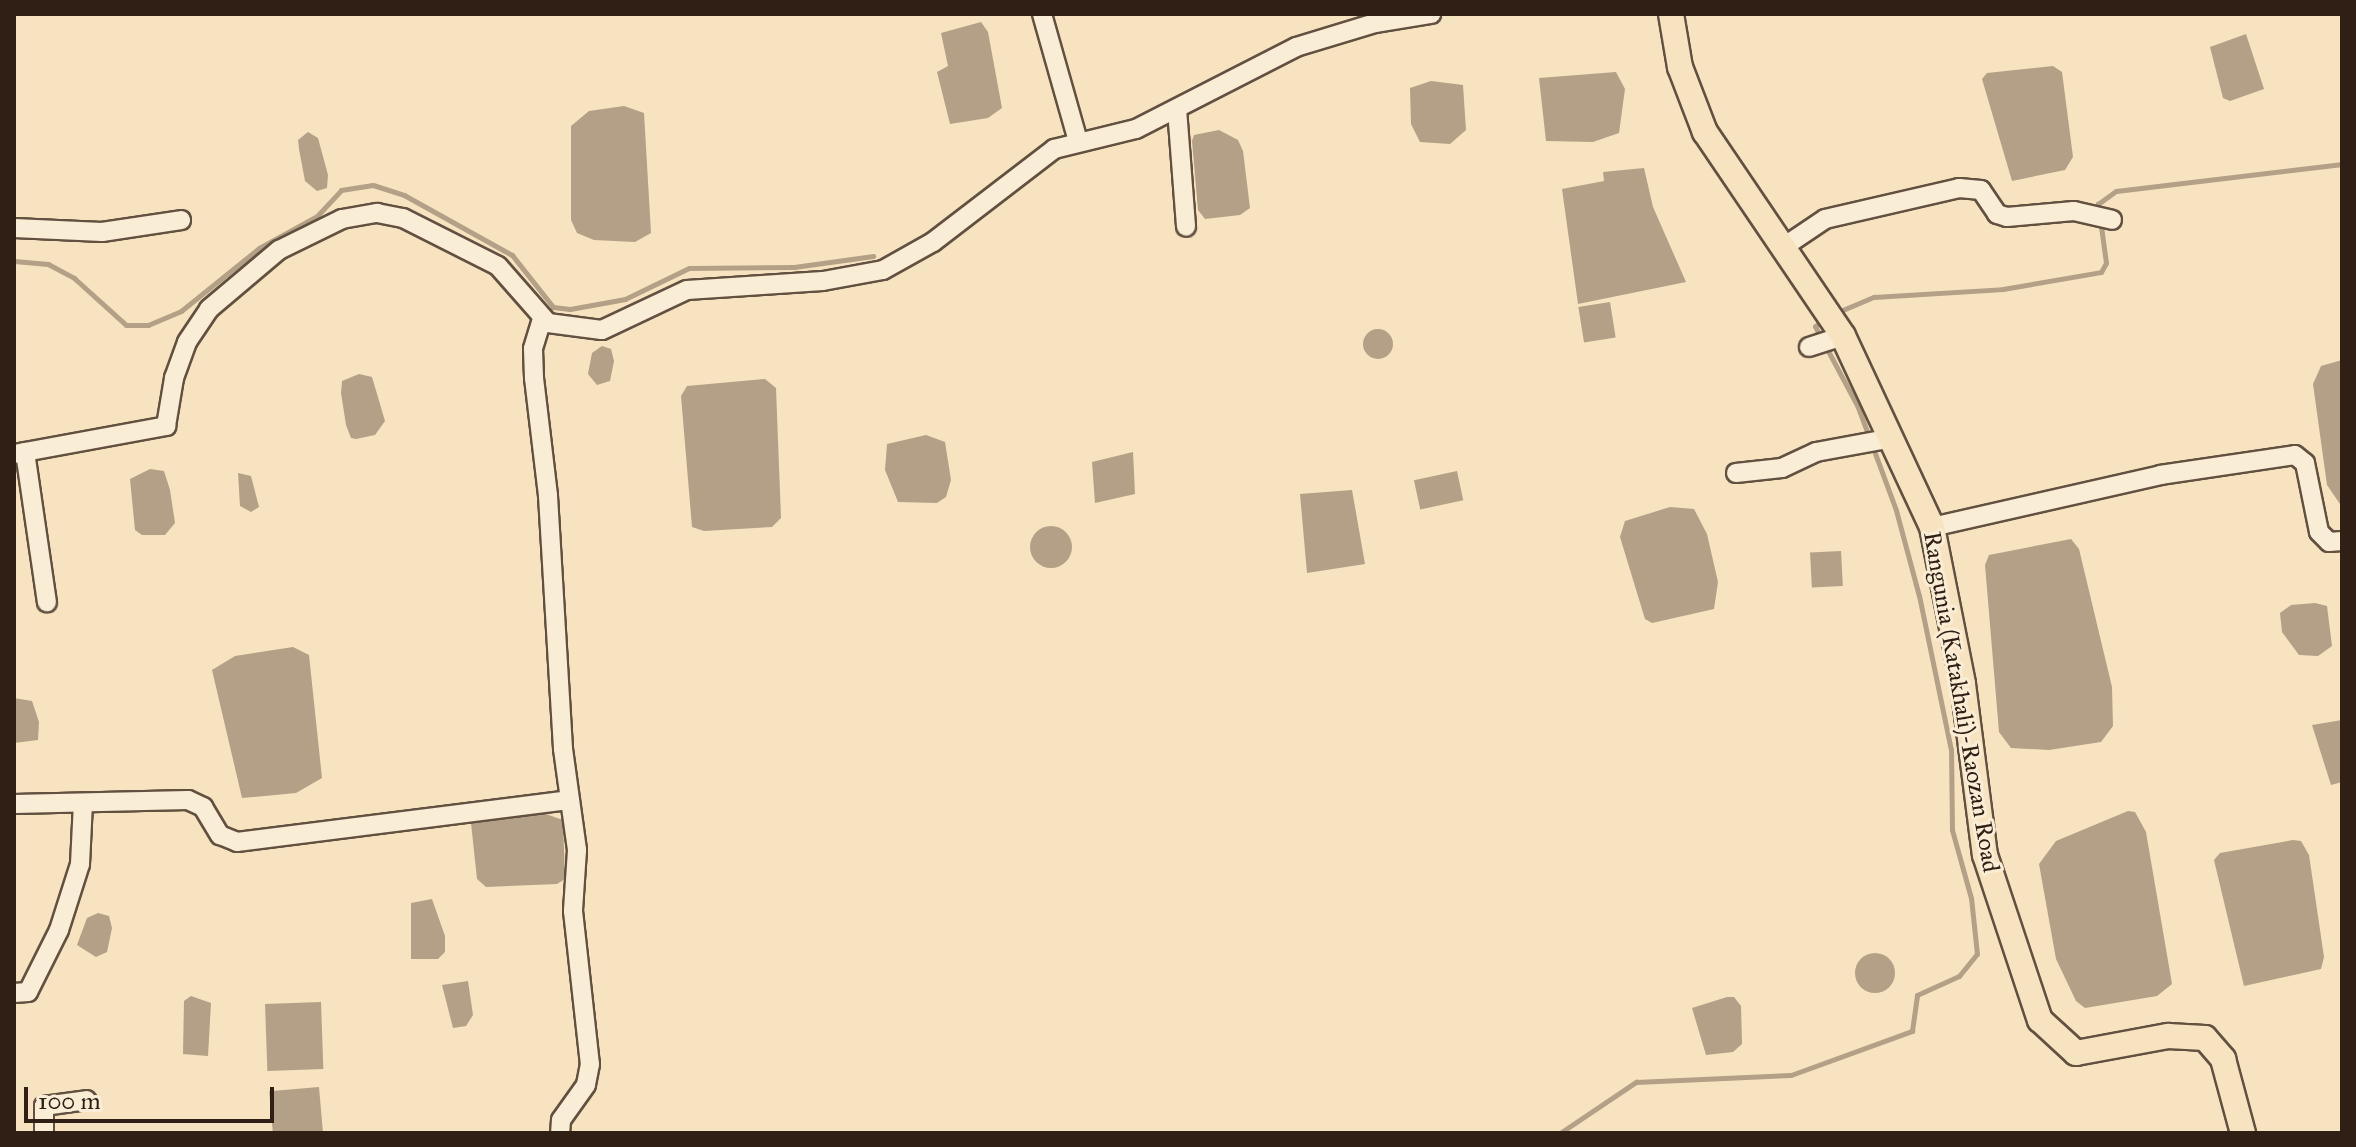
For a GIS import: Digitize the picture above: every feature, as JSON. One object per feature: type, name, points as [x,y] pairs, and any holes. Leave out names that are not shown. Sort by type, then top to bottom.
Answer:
[{"type":"main road","name":"Rangunia (Katakhali)-Raozan Road","points":[[1671,14],[1680,67],[1705,132],[1821,304],[1828,339],[1879,442],[1932,527],[1963,684],[1985,855],[2040,1020],[2076,1053],[2168,1036],[2205,1038],[2223,1059],[2243,1133]]},
{"type":"street","points":[[1042,14],[1078,141]]},
{"type":"street","points":[[47,602],[20,453],[166,426],[174,378],[187,342],[209,309],[279,250],[342,219],[391,214],[480,255],[510,276],[542,319],[572,330],[602,330],[687,290],[823,281],[883,270],[933,242],[1054,149],[1136,129],[1296,47],[1375,23],[1431,14]]},
{"type":"street","points":[[1177,109],[1186,227]]},
{"type":"street","points":[[1782,248],[1838,215],[1959,188],[1981,190],[1997,214],[2007,217],[2074,211],[2112,220]]},
{"type":"street","points":[[14,228],[102,232],[181,220]]},
{"type":"street","points":[[542,319],[533,349],[534,378],[548,496],[568,800],[577,850],[573,911],[590,1064],[586,1085],[561,1120],[560,1133]]},
{"type":"street","points":[[1736,473],[1782,468],[1816,452],[1879,442]]},
{"type":"street","points":[[1932,527],[2160,475],[2295,455],[2305,463],[2319,532],[2329,542],[2342,541]]},
{"type":"street","points":[[14,804],[195,801],[220,835],[237,842],[568,800]]},
{"type":"street","points":[[14,993],[28,992],[59,930],[80,864],[83,803]]},
{"type":"street","points":[[44,1133],[44,1106],[87,1100]]},
{"type":"shaded area","points":[[981,22],[988,32],[1002,108],[988,118],[950,124],[937,72],[948,66],[941,33]]},
{"type":"shaded area","points":[[2246,34],[2264,89],[2230,101],[2223,98],[2210,47]]},
{"type":"shaded area","points":[[2053,66],[2062,72],[2073,157],[2065,170],[2012,181],[1982,79],[1987,73]]},
{"type":"shaded area","points":[[1616,72],[1625,89],[1619,133],[1593,142],[1546,141],[1539,78]]},
{"type":"shaded area","points":[[1431,81],[1463,85],[1466,130],[1450,144],[1420,142],[1411,124],[1410,88]]},
{"type":"shaded area","points":[[624,106],[644,113],[651,233],[635,242],[594,240],[577,233],[571,220],[571,126],[589,111]]},
{"type":"shaded area","points":[[1219,130],[1238,140],[1243,151],[1250,208],[1240,215],[1205,219],[1198,210],[1192,141],[1194,135]]},
{"type":"shaded area","points":[[308,132],[318,138],[328,175],[327,188],[317,191],[305,181],[299,149],[298,140]]},
{"type":"shaded area","points":[[1644,168],[1653,207],[1686,282],[1578,304],[1562,189],[1604,181],[1603,172]]},
{"type":"shaded area","points":[[1610,302],[1616,338],[1584,343],[1578,307]]},
{"type":"shaded area","points":[[1378,329],[1389,333],[1393,344],[1389,355],[1378,359],[1367,355],[1363,344],[1367,333]]},
{"type":"shaded area","points":[[602,346],[611,349],[614,361],[610,381],[597,385],[588,374],[592,353]]},
{"type":"shaded area","points":[[2342,360],[2342,507],[2327,485],[2313,384],[2321,366]]},
{"type":"shaded area","points":[[359,374],[372,377],[385,421],[375,435],[356,439],[351,438],[346,425],[341,393],[342,381]]},
{"type":"shaded area","points":[[765,379],[776,388],[781,518],[772,527],[704,531],[692,527],[681,396],[687,386]]},
{"type":"shaded area","points":[[926,435],[945,442],[951,480],[946,497],[937,503],[898,502],[885,470],[887,444]]},
{"type":"shaded area","points":[[1133,452],[1135,494],[1095,503],[1092,462]]},
{"type":"shaded area","points":[[150,469],[164,471],[170,490],[175,523],[165,535],[142,535],[135,530],[130,479]]},
{"type":"shaded area","points":[[1457,471],[1463,500],[1420,509],[1414,480]]},
{"type":"shaded area","points":[[238,473],[251,476],[259,507],[251,512],[240,506]]},
{"type":"shaded area","points":[[1352,490],[1365,564],[1307,573],[1300,494]]},
{"type":"shaded area","points":[[1670,507],[1694,509],[1707,534],[1718,582],[1714,609],[1652,623],[1645,619],[1620,537],[1625,521]]},
{"type":"shaded area","points":[[1051,526],[1066,532],[1072,547],[1066,562],[1051,568],[1036,562],[1030,547],[1036,532]]},
{"type":"shaded area","points":[[2071,539],[2079,549],[2112,687],[2113,726],[2101,742],[2049,750],[2011,748],[1999,732],[1985,565],[1989,555]]},
{"type":"shaded area","points":[[1841,551],[1843,586],[1812,588],[1810,553]]},
{"type":"shaded area","points":[[2315,603],[2327,606],[2332,646],[2318,656],[2299,655],[2282,632],[2280,613],[2291,605]]},
{"type":"shaded area","points":[[293,647],[309,655],[322,778],[296,793],[242,798],[212,670],[235,656]]},
{"type":"shaded area","points":[[14,698],[32,701],[39,722],[38,740],[14,743]]},
{"type":"shaded area","points":[[2342,720],[2342,782],[2331,785],[2312,725]]},
{"type":"shaded area","points":[[2128,811],[2135,812],[2146,832],[2172,984],[2157,996],[2085,1008],[2076,1001],[2056,959],[2039,864],[2056,841]]},
{"type":"shaded area","points":[[543,813],[563,820],[565,879],[557,884],[486,887],[477,879],[471,823]]},
{"type":"shaded area","points":[[2301,841],[2309,855],[2324,957],[2321,969],[2244,986],[2214,860],[2220,853]]},
{"type":"shaded area","points":[[432,899],[445,936],[445,952],[438,959],[411,959],[411,903]]},
{"type":"shaded area","points":[[98,913],[109,916],[112,928],[107,952],[96,957],[77,945],[87,918]]},
{"type":"shaded area","points":[[1875,953],[1889,959],[1895,973],[1889,987],[1875,993],[1861,987],[1855,973],[1861,959]]},
{"type":"shaded area","points":[[468,981],[473,1015],[466,1026],[453,1028],[442,985]]},
{"type":"shaded area","points":[[191,996],[211,1003],[208,1056],[183,1054],[184,1001]]},
{"type":"shaded area","points":[[1734,997],[1741,1006],[1742,1044],[1733,1052],[1706,1055],[1692,1008]]},
{"type":"shaded area","points":[[321,1002],[323,1069],[267,1071],[265,1004]]},
{"type":"shaded area","points":[[319,1087],[323,1133],[273,1133],[269,1091]]},
{"type":"waterway","points":[[1838,312],[1874,297],[2003,289],[2101,272],[2106,263],[2098,204],[2116,191],[2342,164]]},
{"type":"waterway","points":[[14,261],[48,264],[74,278],[126,325],[148,325],[181,311],[259,248],[317,216],[341,190],[373,185],[404,195],[512,255],[553,307],[570,309],[625,299],[689,268],[794,267],[873,256]]},
{"type":"waterway","points":[[1821,338],[1815,326],[1826,319]]},
{"type":"waterway","points":[[1560,1133],[1636,1082],[1791,1075],[1912,1031],[1917,995],[1959,976],[1977,954],[1971,898],[1952,830],[1951,750],[1919,596],[1896,510],[1858,407],[1826,347]]}]
